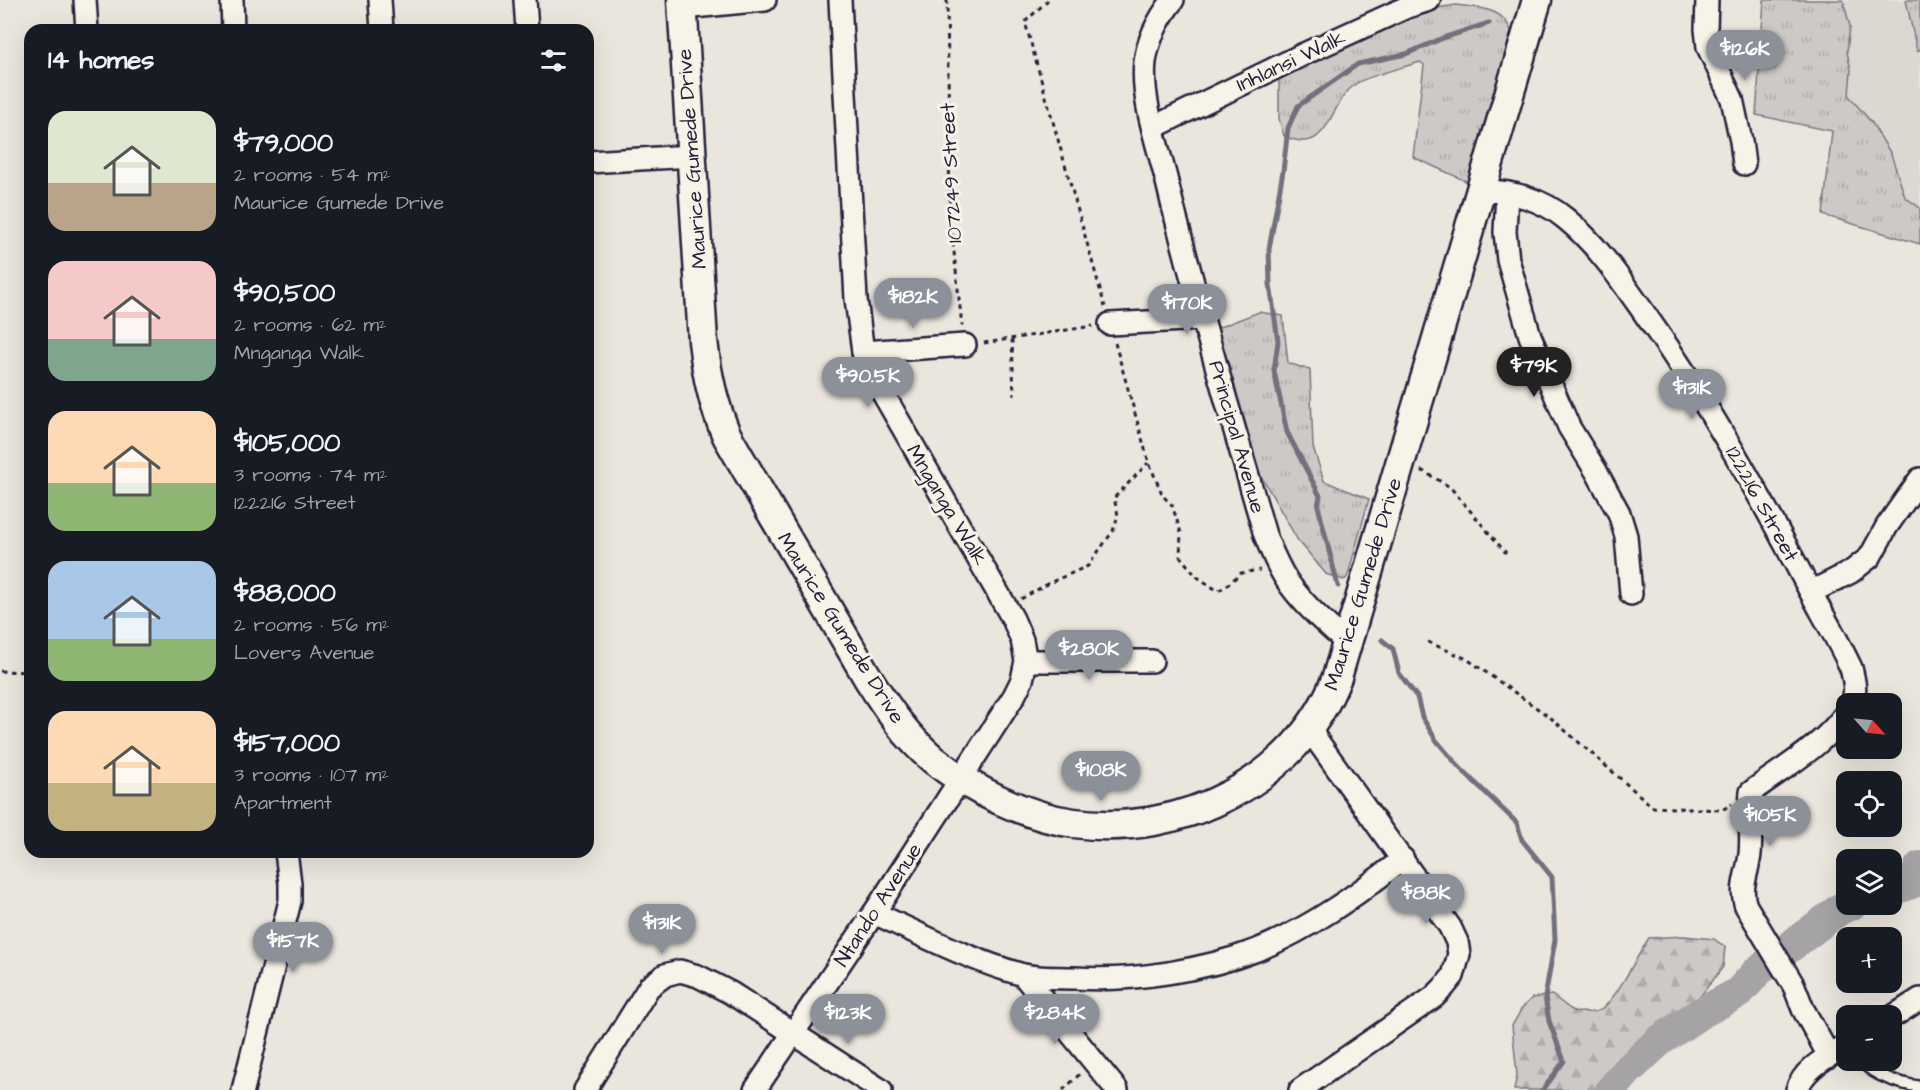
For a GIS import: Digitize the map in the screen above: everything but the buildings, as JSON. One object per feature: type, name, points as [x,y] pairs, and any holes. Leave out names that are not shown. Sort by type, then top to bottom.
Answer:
[{"type":"street","points":[[85,0],[87,24]]},
{"type":"street","points":[[232,0],[233,24]]},
{"type":"street","points":[[380,0],[382,24]]},
{"type":"street","points":[[525,0],[527,24]]},
{"type":"street","points":[[682,4],[765,0]]},
{"type":"street","name":"Mnganga Walk","points":[[840,0],[856,299],[863,352],[880,390],[1007,607],[1022,640],[1026,661]]},
{"type":"street","name":"Principal Avenue","points":[[1173,0],[1157,24],[1150,41],[1145,62],[1145,87],[1203,320],[1265,535],[1277,563],[1290,585],[1309,607],[1347,643]]},
{"type":"street","name":"Inhlansi Walk","points":[[1154,127],[1304,54],[1407,7],[1430,0]]},
{"type":"street","name":"Maurice Gumede Drive","points":[[682,4],[707,377],[716,409],[743,464],[868,678],[892,715],[915,744],[960,778],[1005,802],[1072,823],[1107,825],[1175,817],[1204,808],[1231,795],[1284,757],[1310,729],[1331,693],[1402,458],[1494,191],[1537,0]]},
{"type":"street","points":[[1707,0],[1708,47],[1732,99],[1742,141],[1744,164]]},
{"type":"street","points":[[594,162],[692,156]]},
{"type":"street","points":[[1494,191],[1505,232],[1507,253],[1530,336],[1569,427],[1619,513],[1626,536],[1631,594]]},
{"type":"street","name":"122216 Street","points":[[1494,191],[1538,201],[1566,219],[1596,249],[1676,358],[1769,512],[1851,668],[1855,693]]},
{"type":"street","points":[[1110,324],[1203,320]]},
{"type":"street","points":[[863,352],[964,345]]},
{"type":"street","points":[[1811,592],[1851,572],[1870,557],[1887,526],[1920,479]]},
{"type":"street","points":[[960,778],[1014,696],[1022,680],[1026,661],[1152,661]]},
{"type":"street","points":[[1836,724],[1811,750],[1751,792],[1750,855],[1742,897],[1794,986],[1803,1009],[1836,1049]]},
{"type":"street","points":[[1300,1090],[1434,997],[1453,976],[1459,954],[1457,942],[1450,927],[1310,729]]},
{"type":"street","name":"Ntando Avenue","points":[[755,1090],[874,913],[960,778]]},
{"type":"street","points":[[243,1090],[290,901],[287,858]]},
{"type":"street","points":[[874,913],[976,959],[1023,975],[1086,979],[1137,978],[1207,964],[1257,950],[1294,933],[1363,890],[1403,859]]},
{"type":"street","points":[[585,1090],[649,987],[673,972],[687,972],[706,979],[794,1032],[881,1090]]},
{"type":"street","points":[[1023,975],[1117,1090]]},
{"type":"street","points":[[1902,1011],[1920,999]]},
{"type":"street","points":[[1797,1090],[1808,1072],[1836,1052]]},
{"type":"lane","points":[[1872,1071],[1885,1078],[1920,1087]]},
{"type":"path","name":"107249 Street","points":[[947,0],[950,215],[964,345]]},
{"type":"path","points":[[964,345],[1110,324]]},
{"type":"path","points":[[1012,339],[1014,396]]},
{"type":"path","points":[[1402,458],[1450,487],[1506,553]]},
{"type":"path","points":[[1007,607],[1049,583],[1088,566],[1113,531],[1118,515],[1114,498],[1149,463]]},
{"type":"path","points":[[1428,642],[1467,658],[1551,718],[1653,807],[1722,810],[1751,792]]},
{"type":"path","points":[[0,671],[24,672]]},
{"type":"path","points":[[1063,1090],[1093,1062]]},
{"type":"shaded area","points":[[1764,0],[1920,0],[1920,244],[1823,215],[1832,131],[1756,115]]},
{"type":"green space","points":[[1764,0],[1843,0],[1850,26],[1847,52],[1851,70],[1849,96],[1872,123],[1891,154],[1905,197],[1920,208],[1920,244],[1823,215],[1832,131],[1756,115]]},
{"type":"green space","points":[[1906,0],[1920,0],[1920,50],[1917,51]]},
{"type":"green space","points":[[1456,5],[1490,10],[1504,18],[1512,34],[1468,182],[1413,157],[1424,65],[1420,62],[1357,83],[1339,103],[1320,134],[1311,140],[1299,141],[1284,136],[1279,119],[1279,79],[1373,32],[1424,10]]},
{"type":"green space","points":[[1259,312],[1283,316],[1288,363],[1310,370],[1313,447],[1324,481],[1369,499],[1348,575],[1343,580],[1326,574],[1297,539],[1256,467],[1217,328]]},
{"type":"green space","points":[[1684,936],[1714,939],[1725,947],[1723,967],[1692,1007],[1617,1063],[1596,1090],[1514,1090],[1517,1075],[1512,1026],[1522,1008],[1532,998],[1552,995],[1574,1012],[1599,1011],[1614,995],[1649,938]]},
{"type":"waterway","points":[[1338,586],[1318,506],[1320,496],[1287,432],[1274,371],[1278,341],[1270,284],[1269,249],[1288,128],[1298,106],[1358,64],[1406,54],[1443,38],[1489,23]]},
{"type":"waterway","points":[[1382,640],[1393,649],[1399,673],[1417,697],[1422,717],[1436,740],[1459,767],[1517,823],[1522,840],[1552,877],[1555,940],[1545,997],[1549,1021],[1564,1061],[1543,1090]]},
{"type":"waterway","points":[[1902,886],[1914,882],[1920,867]]},
{"type":"waterway","points":[[1611,1090],[1628,1070],[1659,1041],[1699,1014],[1738,993],[1759,970],[1836,912]]}]
